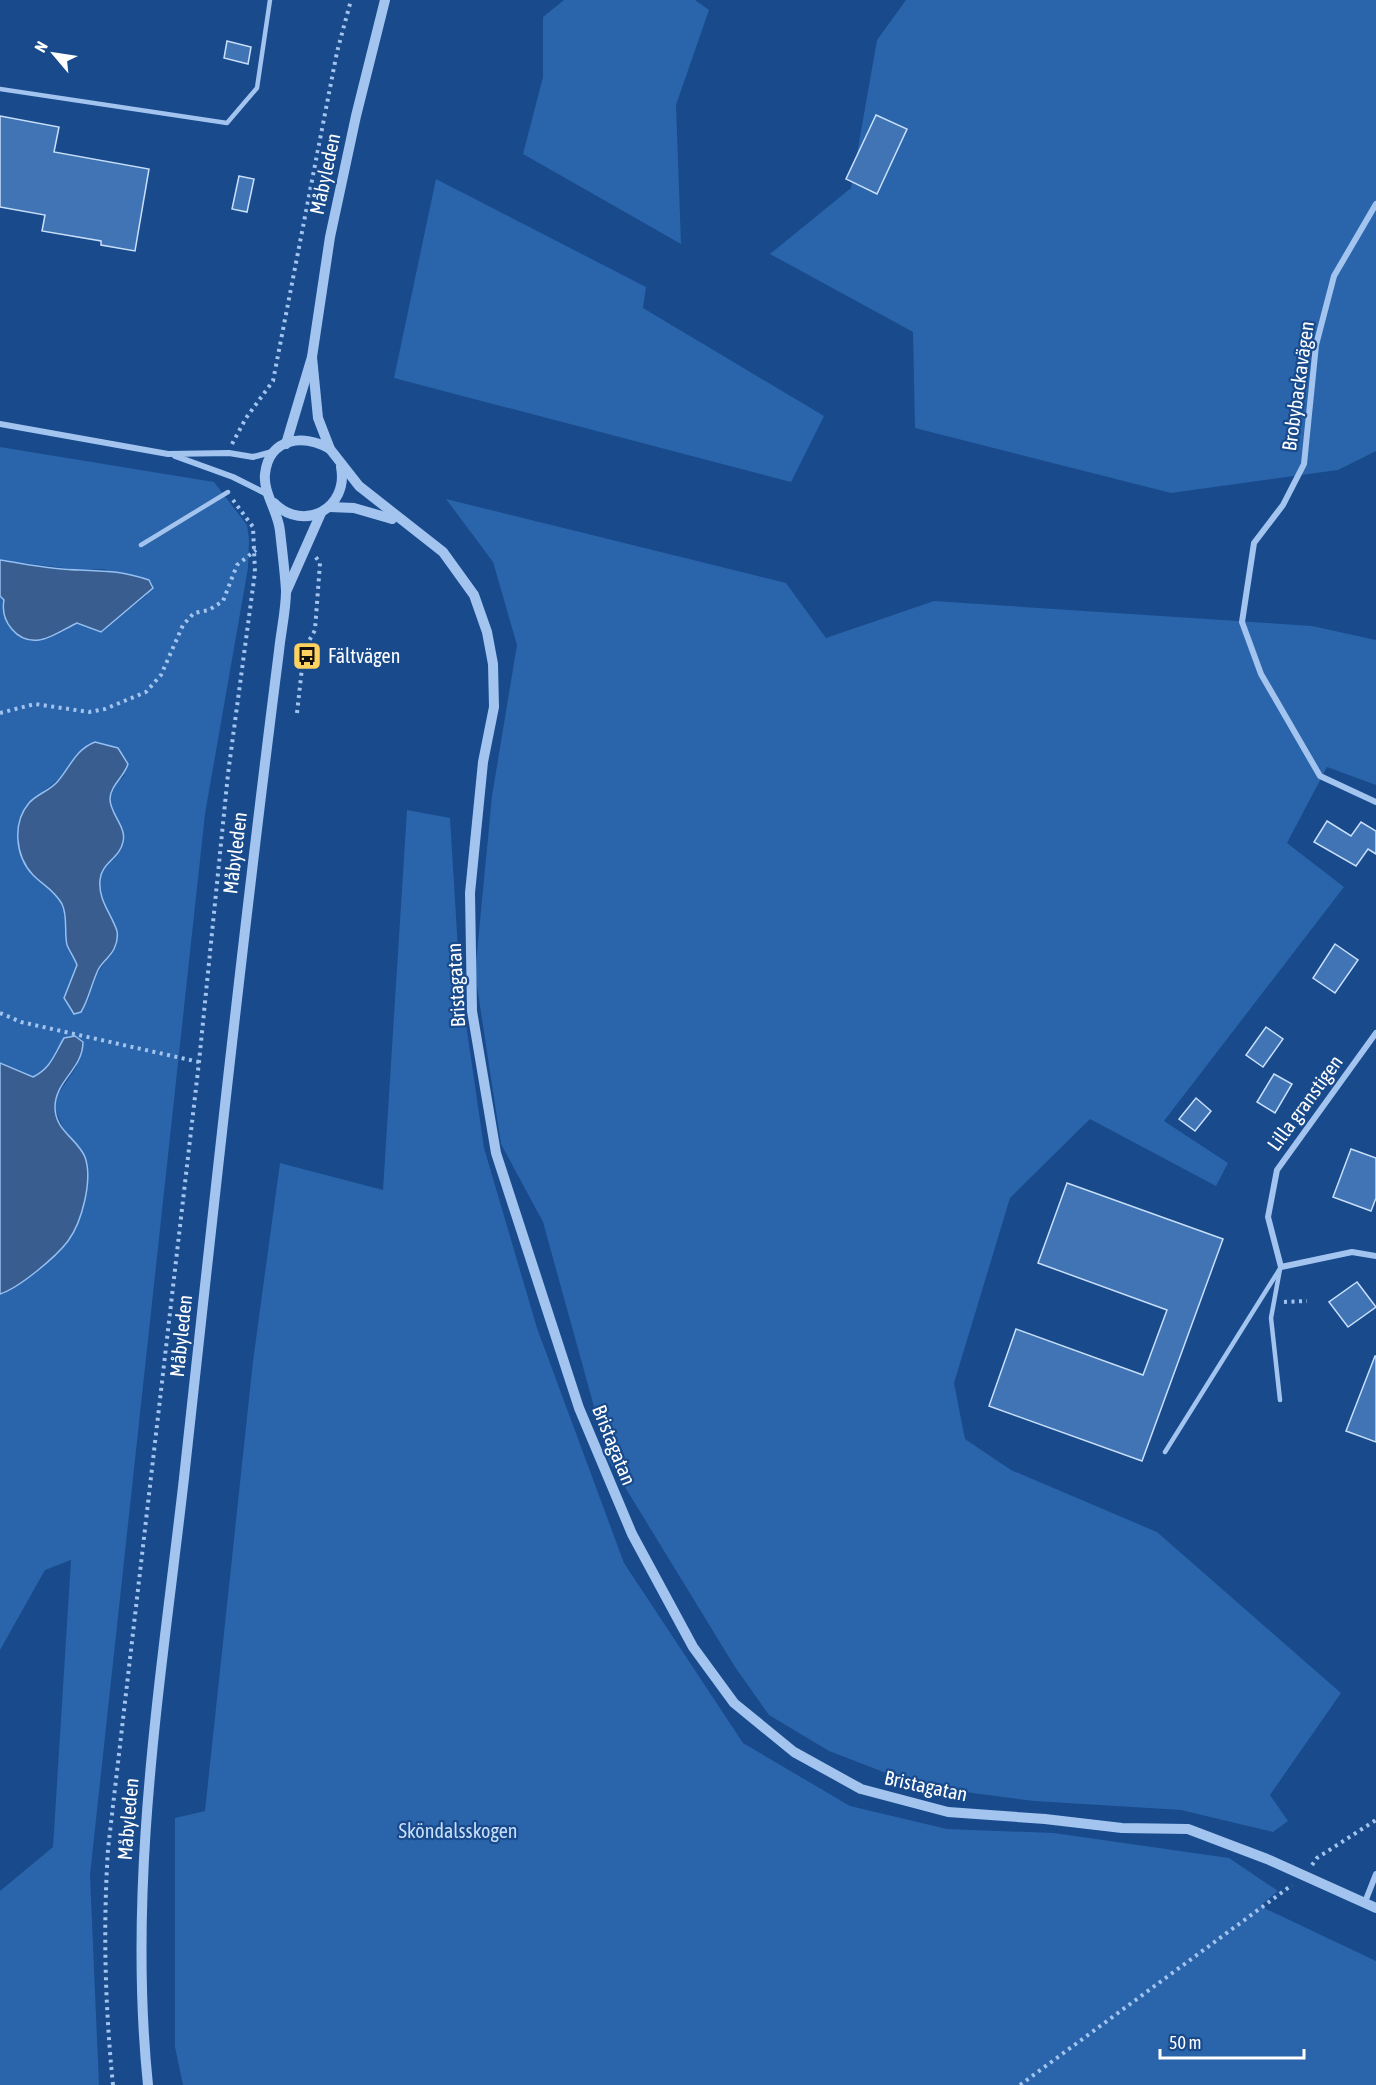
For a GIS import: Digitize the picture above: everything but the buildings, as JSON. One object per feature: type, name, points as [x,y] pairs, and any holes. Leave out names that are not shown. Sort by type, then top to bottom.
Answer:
[{"type":"street","name":"Måbyleden","points":[[285,444],[312,357],[330,237],[356,116],[385,0]]},
{"type":"street","name":"Brobybackavägen","points":[[1376,204],[1334,276],[1316,345],[1304,464],[1283,505],[1254,543],[1242,622],[1261,674],[1320,776],[1376,802]]},
{"type":"street","name":"Måbyleden","points":[[286,592],[325,510],[339,496],[343,478],[340,462],[330,449],[318,418],[312,357]]},
{"type":"street","points":[[0,424],[168,454],[233,477],[271,499],[290,515],[303,517],[325,510]]},
{"type":"street","points":[[168,454],[229,453],[253,457],[275,451],[299,439],[314,440],[330,449]]},
{"type":"street","name":"Måbyleden","points":[[148,2085],[141,2013],[139,1956],[147,1796],[250,882],[286,592],[280,528],[265,476],[268,463],[275,451]]},
{"type":"street","name":"Bristagatan","points":[[340,462],[359,486],[443,552],[474,595],[487,632],[493,664],[494,707],[483,762],[470,893],[472,1011],[496,1153],[579,1408],[632,1534],[693,1647],[734,1702],[794,1752],[861,1789],[948,1812],[1045,1819],[1122,1828],[1188,1829],[1305,1876],[1376,1908]]},
{"type":"street","name":"Bristagatan","points":[[325,510],[375,512],[409,526]]},
{"type":"street","name":"Lilla granstigen","points":[[1281,1267],[1268,1217],[1276,1170],[1376,1033]]},
{"type":"street","points":[[1281,1267],[1352,1252],[1376,1256]]},
{"type":"street","points":[[1365,1902],[1376,1874]]},
{"type":"lane","points":[[0,89],[227,123],[257,88],[270,0]]},
{"type":"lane","points":[[141,545],[228,492]]},
{"type":"lane","points":[[1280,1400],[1272,1318],[1281,1267]]},
{"type":"lane","points":[[1165,1452],[1281,1267]]},
{"type":"path","points":[[276,363],[337,52],[351,0]]},
{"type":"path","points":[[0,714],[35,704],[89,712],[105,709],[146,692],[162,675],[183,625],[194,613],[209,610],[223,601],[237,566],[256,550]]},
{"type":"path","points":[[297,713],[304,650],[315,630],[320,563],[313,554]]},
{"type":"path","points":[[113,2085],[105,1989],[108,1849],[199,1062],[228,774],[255,572]]},
{"type":"path","points":[[0,1013],[21,1022],[199,1062]]},
{"type":"path","points":[[1274,1303],[1307,1301]]},
{"type":"path","points":[[1020,2085],[1305,1876],[1317,1858],[1376,1820]]},
{"type":"green space","points":[[564,0],[695,0],[709,10],[676,105],[681,244],[523,154],[543,77],[543,17]]},
{"type":"green space","points":[[906,0],[1376,0],[1376,451],[1338,470],[1171,493],[915,428],[913,332],[770,254],[851,188],[877,40]]},
{"type":"green space","points":[[436,179],[646,287],[643,308],[824,416],[791,482],[394,378]]},
{"type":"green space","points":[[0,447],[214,482],[247,525],[249,539],[248,568],[205,814],[90,1875],[99,2085],[0,2085],[0,1891],[53,1847],[71,1560],[45,1570],[0,1650],[0,1294],[23,1280],[69,1239],[80,1213],[85,1192],[75,1144],[65,1133],[55,1109],[56,1097],[77,1066],[57,1050],[48,1066],[33,1077],[0,1063],[0,596],[4,600],[3,610],[52,636],[61,629],[77,623],[101,632],[147,595],[104,569],[79,570],[0,560]],"holes":[[[65,772],[125,775],[113,787],[109,796],[111,809],[124,835],[124,842],[118,853],[104,867],[99,883],[102,901],[118,933],[107,959],[95,977],[89,998],[81,1012],[73,974],[77,966],[67,945],[64,908],[58,897],[33,874],[24,861],[18,837],[19,820],[31,801]]]},
{"type":"green space","points":[[446,499],[786,583],[826,638],[934,601],[1312,626],[1376,640],[1376,785],[1327,767],[1287,843],[1344,887],[1164,1121],[1228,1163],[1216,1186],[1090,1119],[1010,1198],[954,1383],[965,1439],[1011,1470],[1157,1532],[1341,1693],[1270,1795],[1288,1821],[1273,1832],[1181,1810],[1034,1801],[920,1786],[829,1751],[769,1715],[735,1667],[609,1461],[543,1222],[501,1144],[475,973],[492,796],[517,645],[493,562]]},
{"type":"green space","name":"Sköndalsskogen","points":[[407,810],[450,818],[460,982],[484,1148],[537,1328],[624,1563],[743,1743],[850,1806],[947,1829],[1054,1833],[1229,1858],[1278,1891],[1260,1906],[1376,1961],[1376,2085],[183,2085],[175,2047],[175,1818],[205,1811],[253,1361],[280,1163],[383,1190]]},
{"type":"shaded area","points":[[0,560],[60,569],[123,573],[149,580],[153,588],[101,632],[77,623],[48,638],[31,640],[17,634],[5,616],[4,600],[0,596]]},
{"type":"shaded area","points":[[95,742],[118,748],[128,764],[112,790],[110,799],[123,831],[123,842],[121,848],[104,869],[100,880],[101,894],[117,931],[117,938],[112,952],[98,970],[81,1012],[74,1014],[64,998],[77,965],[67,945],[64,909],[55,895],[33,875],[22,859],[18,830],[20,820],[29,803],[55,784],[78,754]]},
{"type":"shaded area","points":[[75,1036],[83,1042],[82,1051],[79,1060],[59,1090],[55,1107],[62,1128],[85,1157],[88,1177],[82,1212],[68,1241],[55,1255],[27,1279],[0,1294],[0,1063],[33,1077],[48,1065],[64,1038]]},
{"type":"place","name":"Fältvägen","points":[[307,656]]}]
